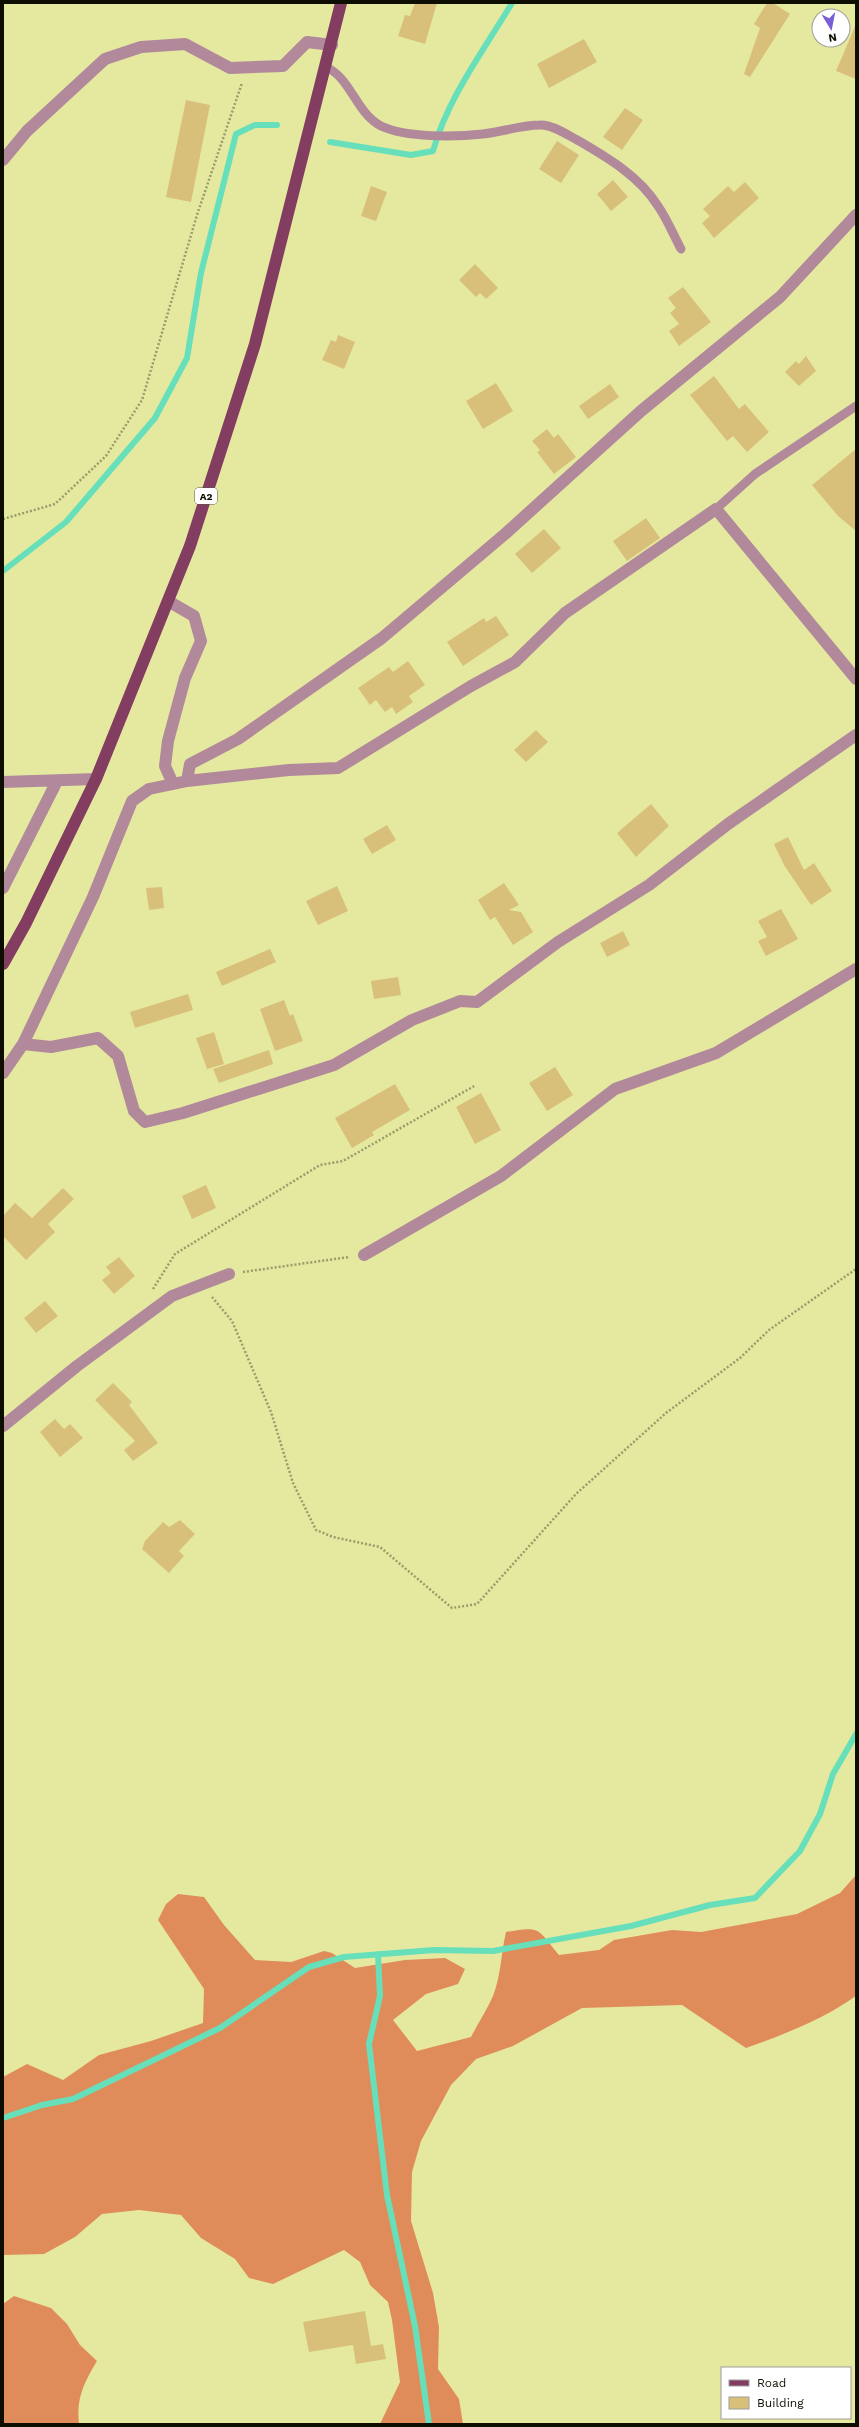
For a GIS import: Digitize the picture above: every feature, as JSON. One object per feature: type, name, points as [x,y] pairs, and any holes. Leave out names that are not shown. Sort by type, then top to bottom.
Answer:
[{"type":"main road","name":"A2","points":[[3,964],[26,923],[96,779],[190,546],[255,344],[332,44],[341,3]]},
{"type":"street","points":[[3,160],[27,131],[105,59],[141,47],[185,44],[230,68],[283,66],[307,42],[332,44]]},
{"type":"street","points":[[187,781],[190,764],[238,739],[400,623],[505,534],[641,411],[780,297],[856,215]]},
{"type":"street","points":[[3,1073],[23,1044],[92,898],[132,801],[149,789],[187,781],[289,770],[338,768],[470,686],[515,662],[565,613],[716,509],[856,679]]},
{"type":"street","points":[[168,601],[194,616],[201,641],[185,678],[168,741],[165,766],[173,784]]},
{"type":"street","points":[[23,1044],[51,1047],[98,1038],[118,1056],[134,1111],[145,1122],[183,1113],[334,1065],[412,1020],[460,1001],[476,1002],[558,942],[649,885],[728,824],[856,735]]},
{"type":"street","points":[[3,782],[96,779]]},
{"type":"street","points":[[3,888],[57,781]]},
{"type":"street","points":[[364,1255],[502,1176],[615,1089],[716,1053],[856,969]]},
{"type":"street","points":[[3,1426],[77,1366],[172,1296],[229,1274]]},
{"type":"lane","points":[[326,67],[337,72],[367,114],[381,126],[407,132],[438,136],[482,134],[542,124],[569,135],[613,161],[636,180],[657,205],[681,248]]},
{"type":"lane","points":[[716,509],[755,474],[856,406]]},
{"type":"path","points":[[3,519],[56,504],[106,456],[142,400],[197,215],[248,67]]},
{"type":"path","points":[[152,1290],[175,1254],[320,1165],[343,1161],[476,1085]]},
{"type":"path","points":[[229,1274],[364,1255]]},
{"type":"path","points":[[201,1285],[232,1321],[271,1412],[293,1483],[316,1530],[333,1537],[380,1547],[452,1608],[476,1604],[576,1494],[666,1412],[740,1358],[769,1330],[856,1269]]},
{"type":"shaded area","points":[[856,1875],[856,1996],[817,2019],[789,2032],[746,2048],[682,2005],[582,2008],[513,2046],[476,2059],[451,2085],[421,2141],[412,2172],[411,2221],[433,2293],[439,2327],[438,2369],[459,2399],[463,2424],[380,2424],[400,2382],[392,2320],[388,2302],[370,2285],[360,2262],[344,2250],[273,2284],[249,2278],[235,2259],[201,2238],[181,2215],[139,2210],[102,2214],[75,2237],[44,2254],[3,2255],[3,2077],[27,2064],[63,2080],[99,2055],[151,2041],[203,2023],[204,1989],[158,1920],[166,1904],[178,1894],[204,1897],[224,1925],[255,1960],[291,1962],[324,1951],[332,1953],[355,1968],[405,1960],[445,1958],[465,1969],[458,1984],[426,1994],[393,2020],[417,2051],[471,2037],[496,1988],[506,1932],[526,1929],[537,1931],[542,1934],[559,1955],[599,1950],[614,1940],[672,1930],[701,1932],[797,1914],[840,1893]]},
{"type":"shaded area","points":[[14,2296],[51,2308],[67,2324],[80,2345],[97,2361],[88,2376],[80,2398],[78,2415],[79,2424],[3,2423],[3,2304]]},
{"type":"building","points":[[415,3],[437,3],[425,44],[398,36],[405,15],[410,16]]},
{"type":"building","points":[[767,3],[773,3],[790,14],[750,77],[744,74],[760,28],[754,24]]},
{"type":"building","points":[[856,24],[856,79],[836,71],[846,48],[851,48],[851,36]]},
{"type":"building","points":[[584,39],[597,62],[549,88],[537,64]]},
{"type":"building","points":[[186,100],[210,105],[191,202],[166,197]]},
{"type":"building","points":[[625,108],[643,120],[622,150],[603,137]]},
{"type":"building","points":[[557,141],[579,155],[561,183],[539,169]]},
{"type":"building","points":[[613,180],[628,197],[611,211],[597,194]]},
{"type":"building","points":[[745,182],[759,198],[714,238],[702,223],[710,216],[703,209],[728,186],[734,192]]},
{"type":"building","points":[[371,186],[387,192],[376,221],[361,216]]},
{"type":"building","points":[[475,264],[498,288],[486,299],[480,293],[476,297],[459,280]]},
{"type":"building","points":[[683,287],[711,322],[679,346],[669,331],[679,324],[670,313],[676,308],[668,298]]},
{"type":"building","points":[[338,335],[355,342],[344,369],[322,360],[331,340],[336,342]]},
{"type":"building","points":[[806,356],[816,371],[799,386],[785,372],[796,361],[799,364]]},
{"type":"building","points":[[714,376],[739,409],[745,404],[769,432],[747,452],[733,436],[727,441],[690,395]]},
{"type":"building","points":[[496,383],[513,411],[483,429],[466,401]]},
{"type":"building","points":[[610,384],[619,397],[588,419],[579,406]]},
{"type":"building","points":[[547,429],[554,438],[558,434],[576,457],[554,474],[537,452],[540,450],[532,441]]},
{"type":"building","points":[[856,449],[856,531],[838,516],[812,485]]},
{"type":"building","points":[[646,518],[660,538],[627,561],[613,541]]},
{"type":"building","points":[[544,529],[561,548],[532,573],[515,554]]},
{"type":"building","points":[[496,616],[509,635],[463,666],[447,642],[484,618],[486,622]]},
{"type":"building","points":[[408,661],[425,685],[409,696],[413,702],[396,714],[392,707],[385,712],[376,700],[370,705],[358,688],[389,667],[393,672]]},
{"type":"building","points":[[536,730],[548,742],[526,762],[514,750]]},
{"type":"building","points":[[651,804],[669,826],[636,857],[617,833]]},
{"type":"building","points":[[387,825],[396,840],[372,854],[363,839]]},
{"type":"building","points":[[788,837],[804,870],[814,863],[832,891],[811,905],[784,865],[774,844]]},
{"type":"building","points":[[504,883],[519,905],[509,910],[521,912],[533,932],[513,945],[495,917],[490,920],[478,900]]},
{"type":"building","points":[[337,886],[348,911],[318,925],[306,901]]},
{"type":"building","points":[[162,887],[164,908],[149,910],[146,888]]},
{"type":"building","points":[[781,909],[798,939],[766,956],[758,941],[767,937],[758,921]]},
{"type":"building","points":[[623,931],[630,945],[607,957],[600,943]]},
{"type":"building","points":[[270,949],[276,962],[222,986],[216,972]]},
{"type":"building","points":[[398,977],[401,995],[374,999],[371,981]]},
{"type":"building","points":[[188,994],[193,1010],[135,1028],[130,1012]]},
{"type":"building","points":[[284,1000],[290,1016],[293,1014],[303,1041],[275,1051],[260,1009]]},
{"type":"building","points":[[214,1032],[224,1064],[207,1069],[196,1038]]},
{"type":"building","points":[[269,1050],[273,1064],[219,1083],[213,1069]]},
{"type":"building","points":[[555,1067],[573,1095],[547,1111],[529,1083]]},
{"type":"building","points":[[395,1084],[410,1110],[372,1132],[374,1135],[352,1148],[335,1118]]},
{"type":"building","points":[[481,1093],[501,1130],[475,1144],[456,1107]]},
{"type":"building","points":[[206,1185],[216,1208],[192,1219],[182,1196]]},
{"type":"building","points":[[63,1188],[74,1199],[48,1224],[55,1232],[26,1260],[3,1236],[3,1216],[15,1203],[32,1218]]},
{"type":"building","points":[[119,1257],[135,1276],[114,1294],[102,1280],[111,1273],[106,1267]]},
{"type":"building","points":[[45,1301],[58,1316],[36,1333],[24,1318]]},
{"type":"building","points":[[113,1383],[132,1402],[129,1405],[158,1443],[133,1461],[124,1450],[135,1441],[95,1400]]},
{"type":"building","points":[[55,1419],[64,1429],[70,1424],[83,1438],[60,1457],[40,1432]]},
{"type":"building","points":[[180,1520],[195,1534],[179,1551],[184,1556],[169,1573],[142,1549],[145,1541],[163,1522],[169,1527]]},
{"type":"building","points":[[365,2311],[371,2346],[383,2344],[386,2359],[356,2364],[353,2345],[309,2352],[303,2322]]},
{"type":"waterway","points":[[330,142],[411,155],[433,151],[457,93],[512,3]]},
{"type":"waterway","points":[[3,571],[66,522],[155,418],[187,358],[201,273],[236,134],[255,125],[277,125]]},
{"type":"waterway","points":[[3,2118],[42,2105],[73,2099],[220,2028],[309,1967],[344,1957],[434,1950],[493,1951],[631,1926],[710,1905],[755,1898],[800,1851],[820,1814],[833,1774],[856,1734]]},
{"type":"waterway","points":[[378,1954],[380,1996],[369,2044],[387,2195],[415,2326],[429,2424]]}]
